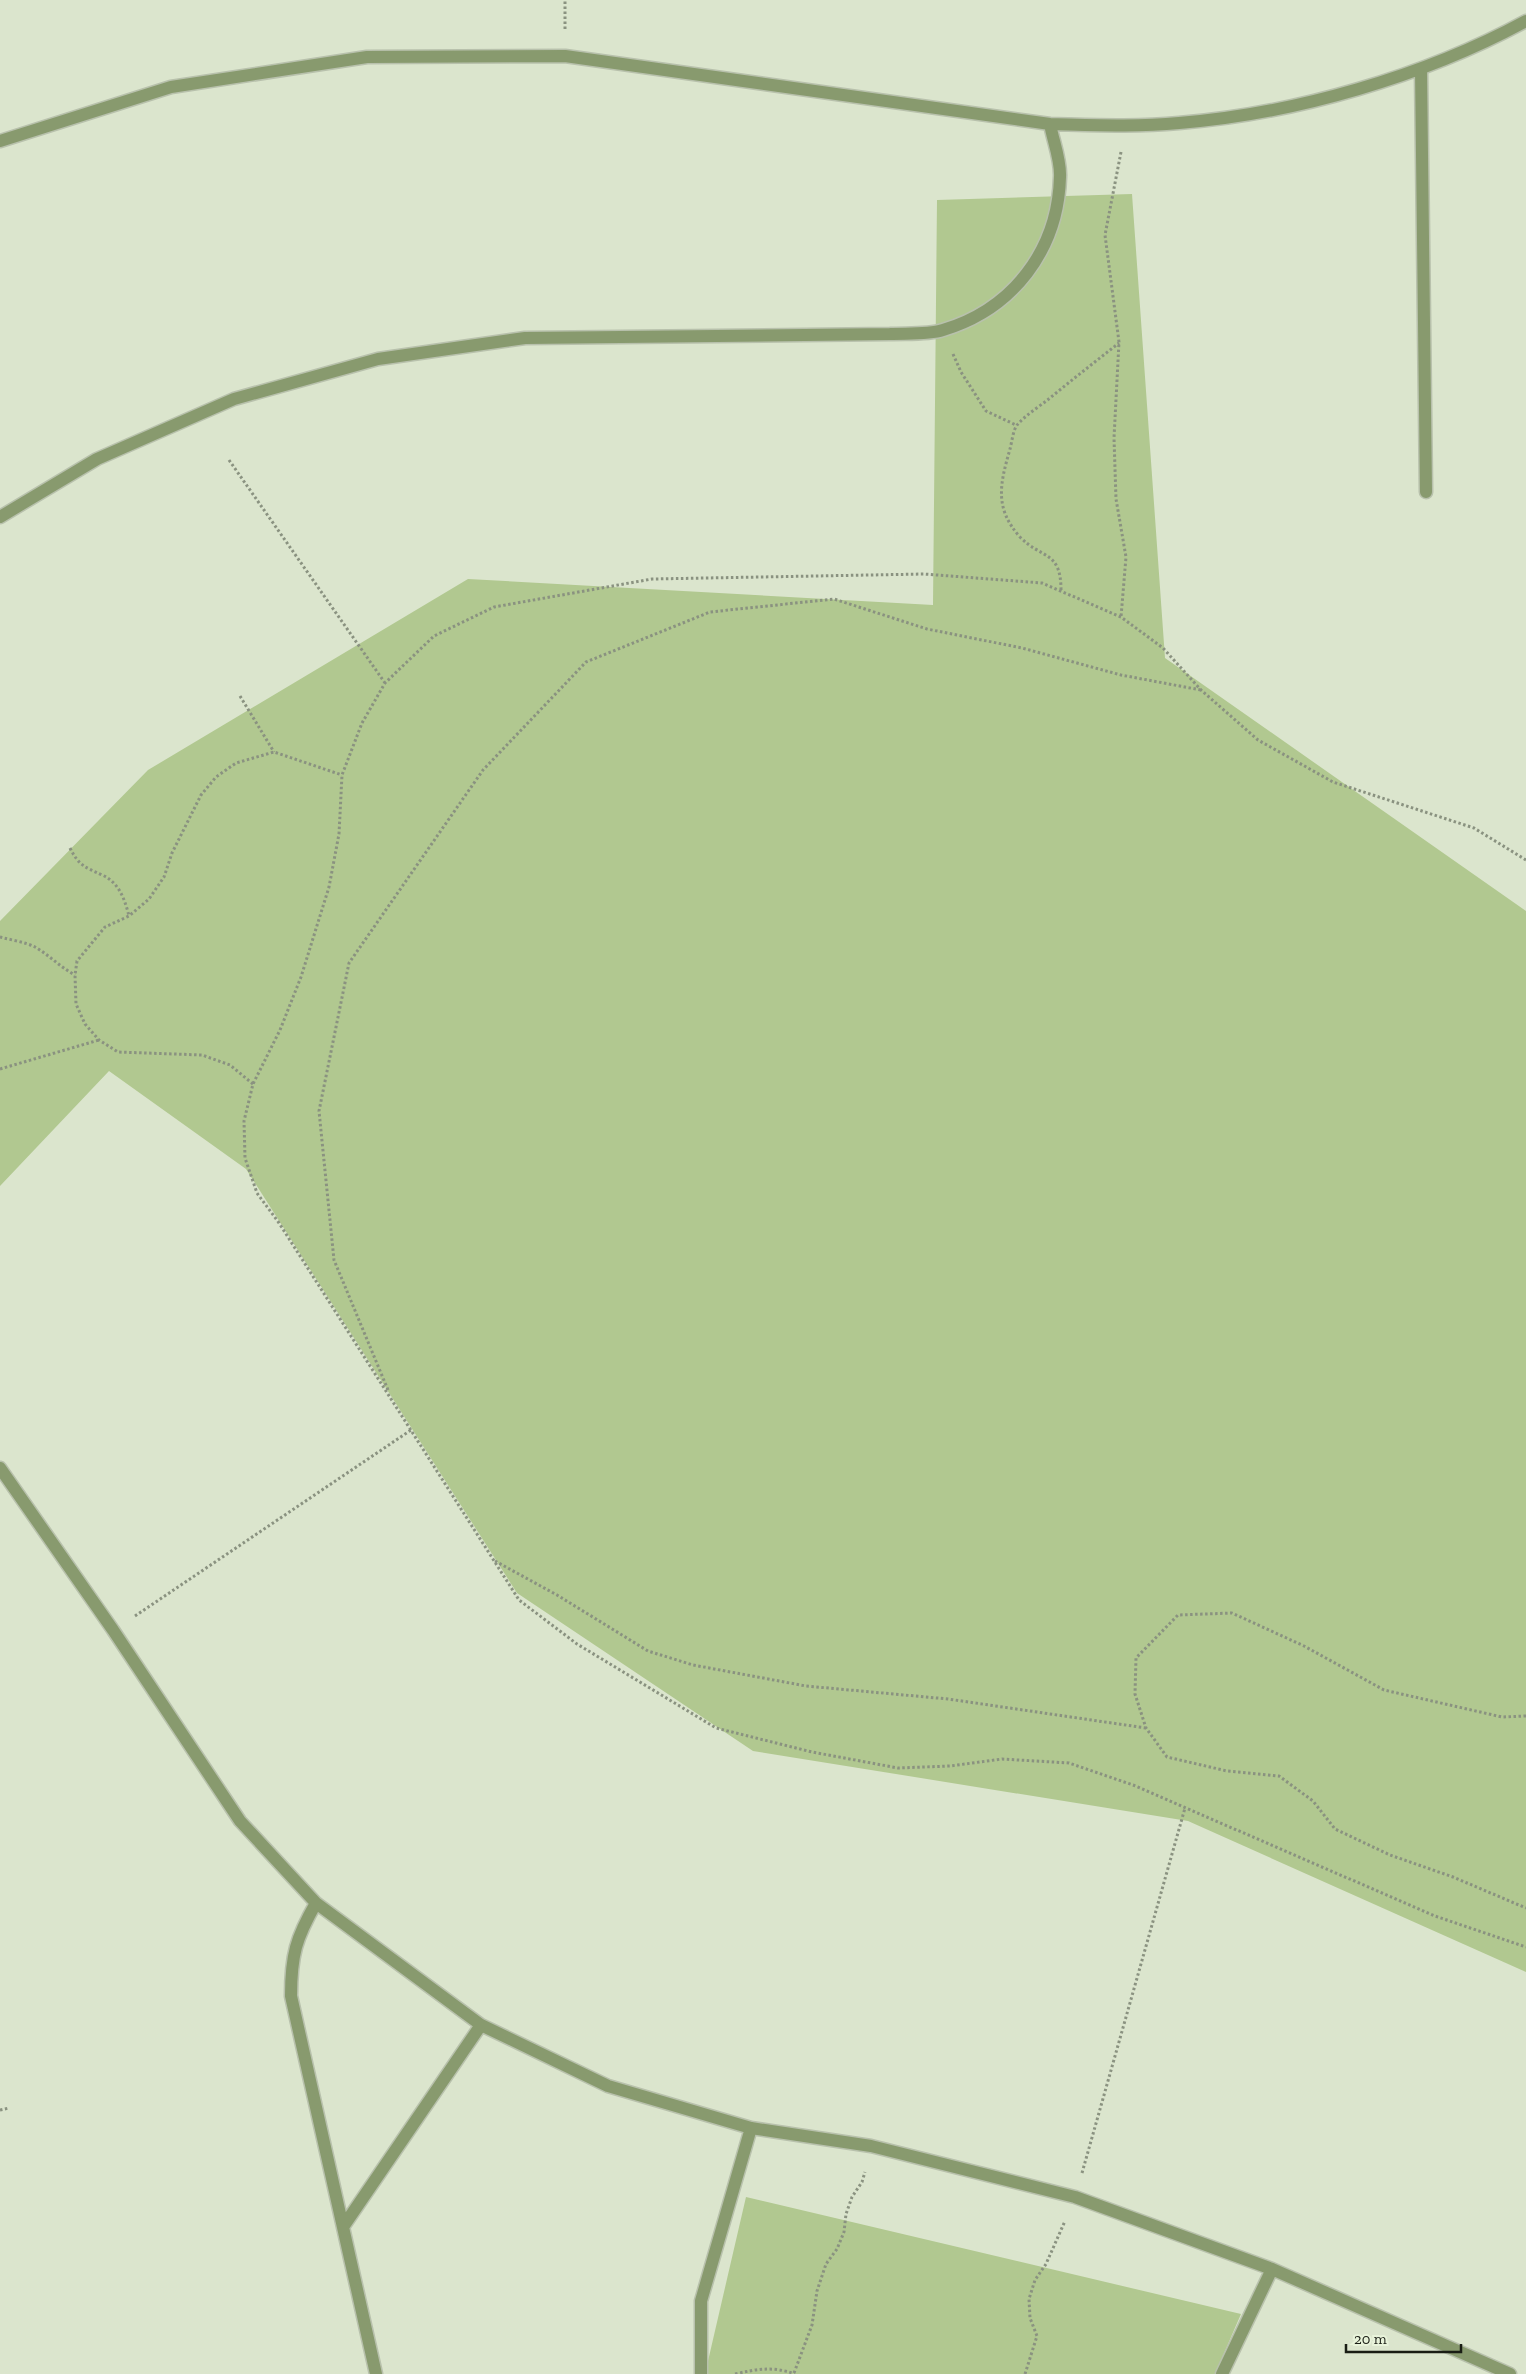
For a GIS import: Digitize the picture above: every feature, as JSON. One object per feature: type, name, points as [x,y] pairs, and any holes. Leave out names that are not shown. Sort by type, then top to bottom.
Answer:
[{"type":"street","points":[[0,141],[171,87],[367,57],[565,56],[1050,124],[1126,126],[1180,123],[1294,106],[1421,69],[1526,21]]},
{"type":"street","points":[[1421,69],[1426,492]]},
{"type":"street","points":[[0,517],[98,458],[234,399],[378,359],[525,338],[890,334],[942,331],[990,310],[1029,274],[1049,236],[1053,228],[1060,176],[1050,124]]},
{"type":"street","points":[[0,1468],[113,1630],[240,1821],[316,1903],[481,2025],[608,2086],[751,2128],[871,2146],[1075,2197],[1272,2269],[1510,2374]]},
{"type":"street","points":[[316,1903],[301,1929],[291,1962],[291,1996],[376,2374]]},
{"type":"street","points":[[343,2227],[481,2025]]},
{"type":"street","points":[[701,2374],[701,2301],[751,2128]]},
{"type":"street","points":[[1222,2374],[1272,2269]]},
{"type":"path","points":[[1122,617],[1126,556],[1116,499],[1114,438],[1119,342],[1105,236],[1126,126]]},
{"type":"path","points":[[942,331],[961,372],[986,411],[1016,425]]},
{"type":"path","points":[[1061,590],[1061,578],[1057,566],[1050,556],[1023,540],[1010,526],[1003,509],[1000,490],[1016,425],[1119,342]]},
{"type":"path","points":[[229,460],[385,683]]},
{"type":"path","points":[[1526,860],[1474,828],[1333,782],[1258,740],[1201,690],[1163,648],[1122,617],[1042,583],[924,574],[652,579],[494,607],[434,636],[385,683],[362,723],[342,775],[339,834],[315,936],[280,1030],[253,1084],[244,1121],[245,1158],[257,1193],[279,1223],[519,1600],[577,1644],[716,1728],[812,1752],[898,1768],[950,1766],[1002,1759],[1069,1763],[1133,1785],[1435,1916],[1526,1947]]},
{"type":"path","points":[[392,1400],[334,1260],[319,1111],[349,963],[483,770],[586,662],[710,612],[834,599],[927,629],[1022,648],[1121,675],[1201,690]]},
{"type":"path","points":[[240,696],[274,752]]},
{"type":"path","points":[[253,1084],[230,1065],[202,1054],[118,1052],[99,1040],[85,1024],[76,1004],[75,975],[77,961],[105,927],[129,916],[149,900],[164,877],[172,852],[201,795],[216,777],[236,763],[274,752],[342,775]]},
{"type":"path","points":[[70,848],[82,866],[103,875],[116,886],[125,900],[129,916]]},
{"type":"path","points":[[0,937],[33,945],[75,975]]},
{"type":"path","points":[[0,1069],[99,1040]]},
{"type":"path","points":[[113,1630],[411,1430]]},
{"type":"path","points":[[494,1560],[648,1651],[693,1665],[806,1686],[948,1699],[1146,1728]]},
{"type":"path","points":[[1526,1716],[1502,1717],[1384,1690],[1304,1646],[1232,1613],[1178,1615],[1136,1658],[1135,1694],[1146,1728],[1167,1757],[1227,1772],[1279,1776],[1313,1802],[1335,1829],[1390,1855],[1453,1877],[1526,1908]]},
{"type":"path","points":[[1025,2374],[1037,2336],[1030,2318],[1030,2298],[1035,2280],[1046,2264],[1075,2197],[1185,1808]]},
{"type":"path","points":[[0,2110],[8,2108]]},
{"type":"path","points":[[735,2374],[762,2368],[778,2368],[795,2374],[812,2325],[817,2291],[826,2264],[837,2249],[844,2232],[846,2214],[852,2197],[862,2182],[871,2146]]},
{"type":"green space","points":[[1132,194],[1165,658],[1526,911],[1526,1972],[1188,1821],[753,1751],[517,1593],[246,1169],[109,1071],[0,1186],[0,921],[148,770],[468,579],[933,605],[937,200]]},
{"type":"green space","points":[[746,2197],[1241,2314],[1215,2374],[705,2374]]}]
